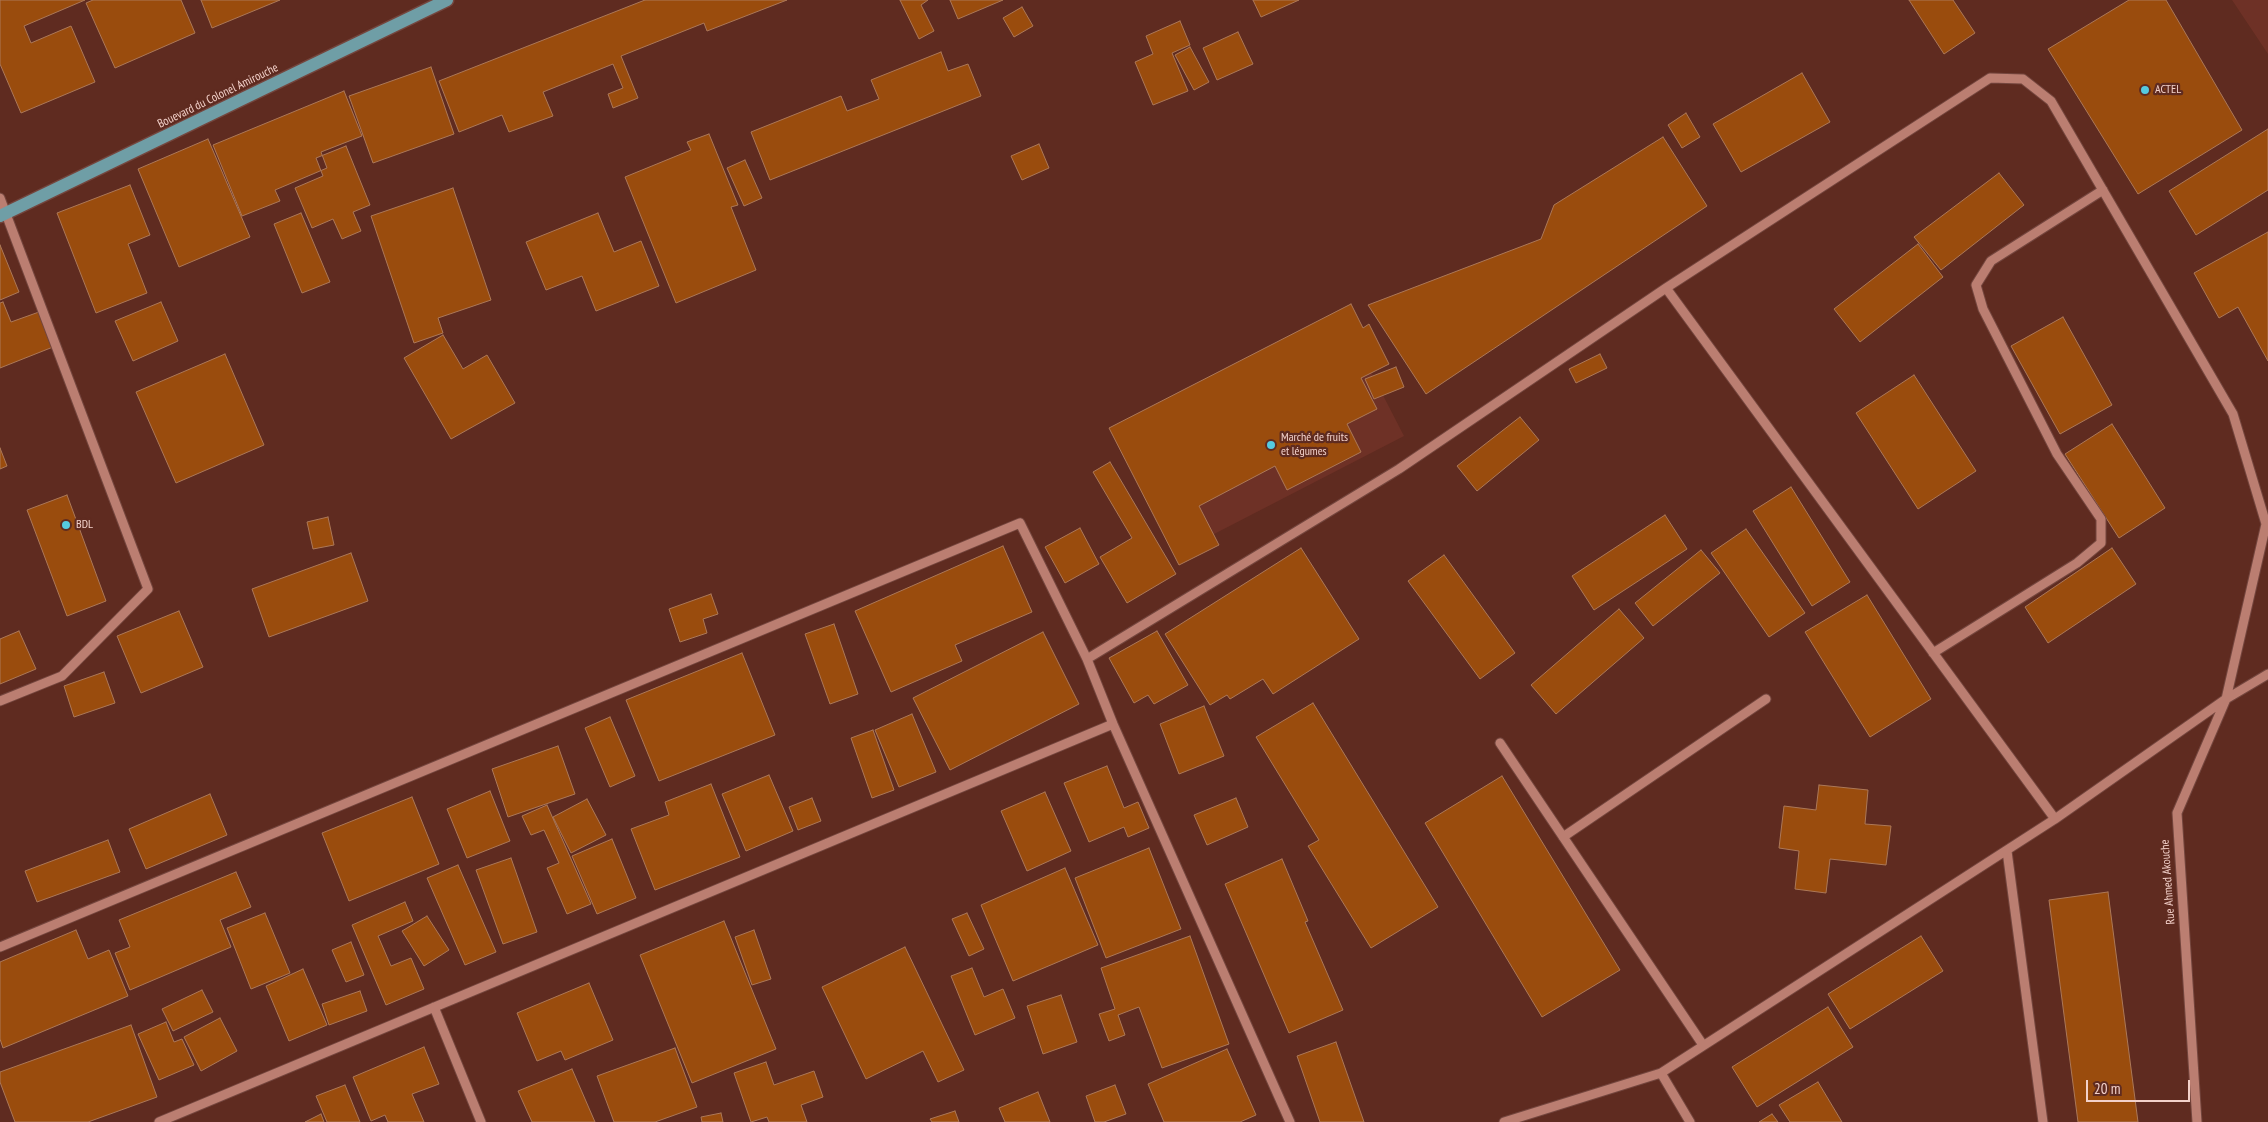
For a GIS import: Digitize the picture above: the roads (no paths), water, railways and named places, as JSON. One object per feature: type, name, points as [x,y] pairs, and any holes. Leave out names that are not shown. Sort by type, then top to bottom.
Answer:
[{"type":"main road","name":"Bouevard du Colonel Amirouche","points":[[3,215],[447,0]]},
{"type":"street","points":[[1087,659],[1400,469],[1666,288],[1990,78],[2023,78],[2051,101],[2233,414],[2267,523]]},
{"type":"street","points":[[1933,653],[2077,563],[2101,543],[2100,520],[2057,454],[1983,309],[1976,286],[1991,262],[2103,190]]},
{"type":"street","points":[[0,198],[3,215],[148,589],[62,676],[0,701]]},
{"type":"street","points":[[1666,288],[2055,819]]},
{"type":"street","points":[[0,947],[1020,523],[1087,659],[1113,724],[1290,1122]]},
{"type":"street","name":"Rue Ahmed Akouche","points":[[2197,1122],[2177,813],[2226,700],[2267,523]]},
{"type":"street","points":[[1504,1122],[1661,1072],[2007,851],[2226,700],[2268,674]]},
{"type":"street","points":[[1564,837],[1766,699]]},
{"type":"street","points":[[159,1122],[1113,724]]},
{"type":"street","points":[[1500,743],[1703,1045]]},
{"type":"street","points":[[2007,851],[2043,1122]]},
{"type":"street","points":[[434,1007],[481,1122]]},
{"type":"street","points":[[1661,1072],[1690,1122]]},
{"type":"place","name":"ACTEL","points":[[2145,90]]},
{"type":"place","name":"Marché de fruits et légumes","points":[[1271,445]]},
{"type":"place","name":"BDL","points":[[66,525]]}]
